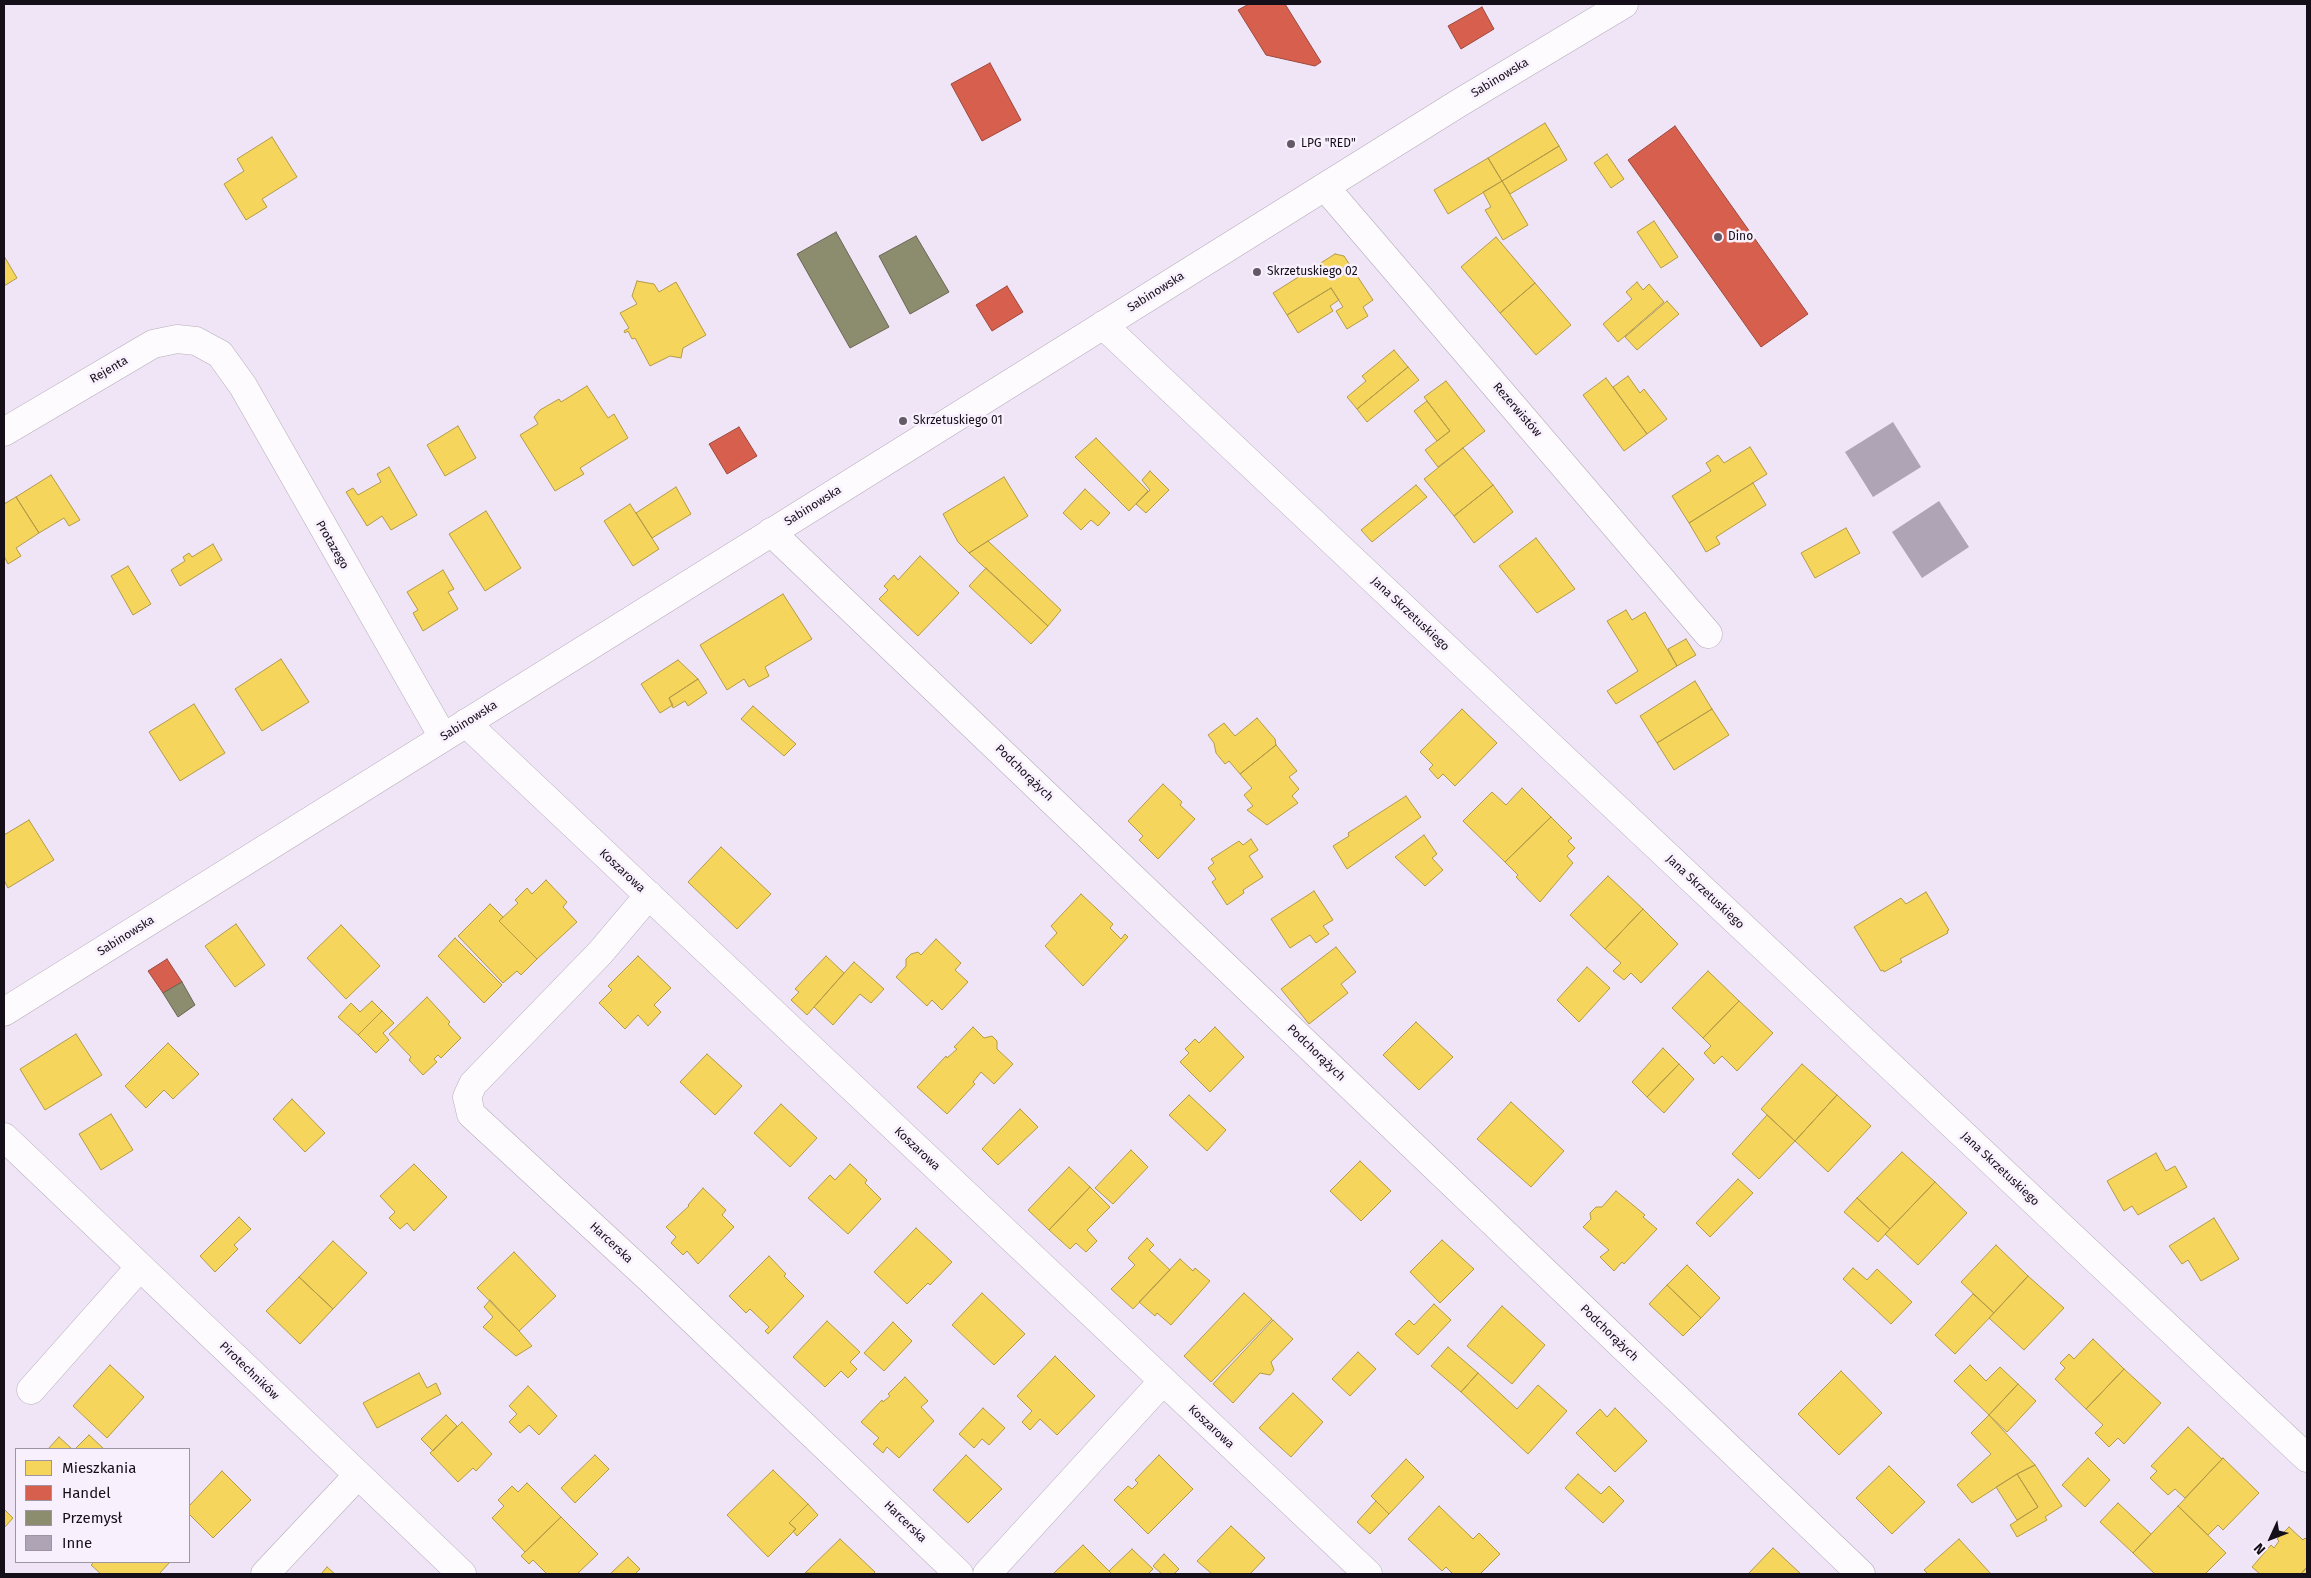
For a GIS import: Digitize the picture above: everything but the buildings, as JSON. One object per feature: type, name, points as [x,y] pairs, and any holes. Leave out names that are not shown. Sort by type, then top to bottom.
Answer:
[{"type":"street","name":"Sabinowska","points":[[4,1012],[1459,102],[1624,4]]},
{"type":"street","name":"Rezerwistów","points":[[1324,187],[1708,634]]},
{"type":"street","name":"Jana Skrzetuskiego","points":[[1103,325],[2307,1458]]},
{"type":"street","name":"Rejenta","points":[[4,432],[153,344],[177,339],[196,341],[220,354]]},
{"type":"street","name":"Protazego","points":[[220,354],[243,386],[443,737]]},
{"type":"street","name":"Podchorążych","points":[[771,532],[1861,1574]]},
{"type":"street","name":"Koszarowa","points":[[466,723],[1368,1574]]},
{"type":"street","name":"Harcerska","points":[[648,896],[600,953],[473,1084],[467,1097],[471,1114],[651,1280],[959,1574]]},
{"type":"street","name":"Pirotechników","points":[[4,1137],[462,1574]]},
{"type":"street","points":[[32,1390],[140,1267]]},
{"type":"street","points":[[987,1574],[1163,1381]]},
{"type":"street","points":[[265,1574],[358,1475]]},
{"type":"place","name":"LPG \"RED\"","points":[[1291,144]]},
{"type":"place","name":"Dino","points":[[1718,237]]},
{"type":"place","name":"Skrzetuskiego 02","points":[[1257,272]]},
{"type":"place","name":"Skrzetuskiego 01","points":[[903,421]]}]
